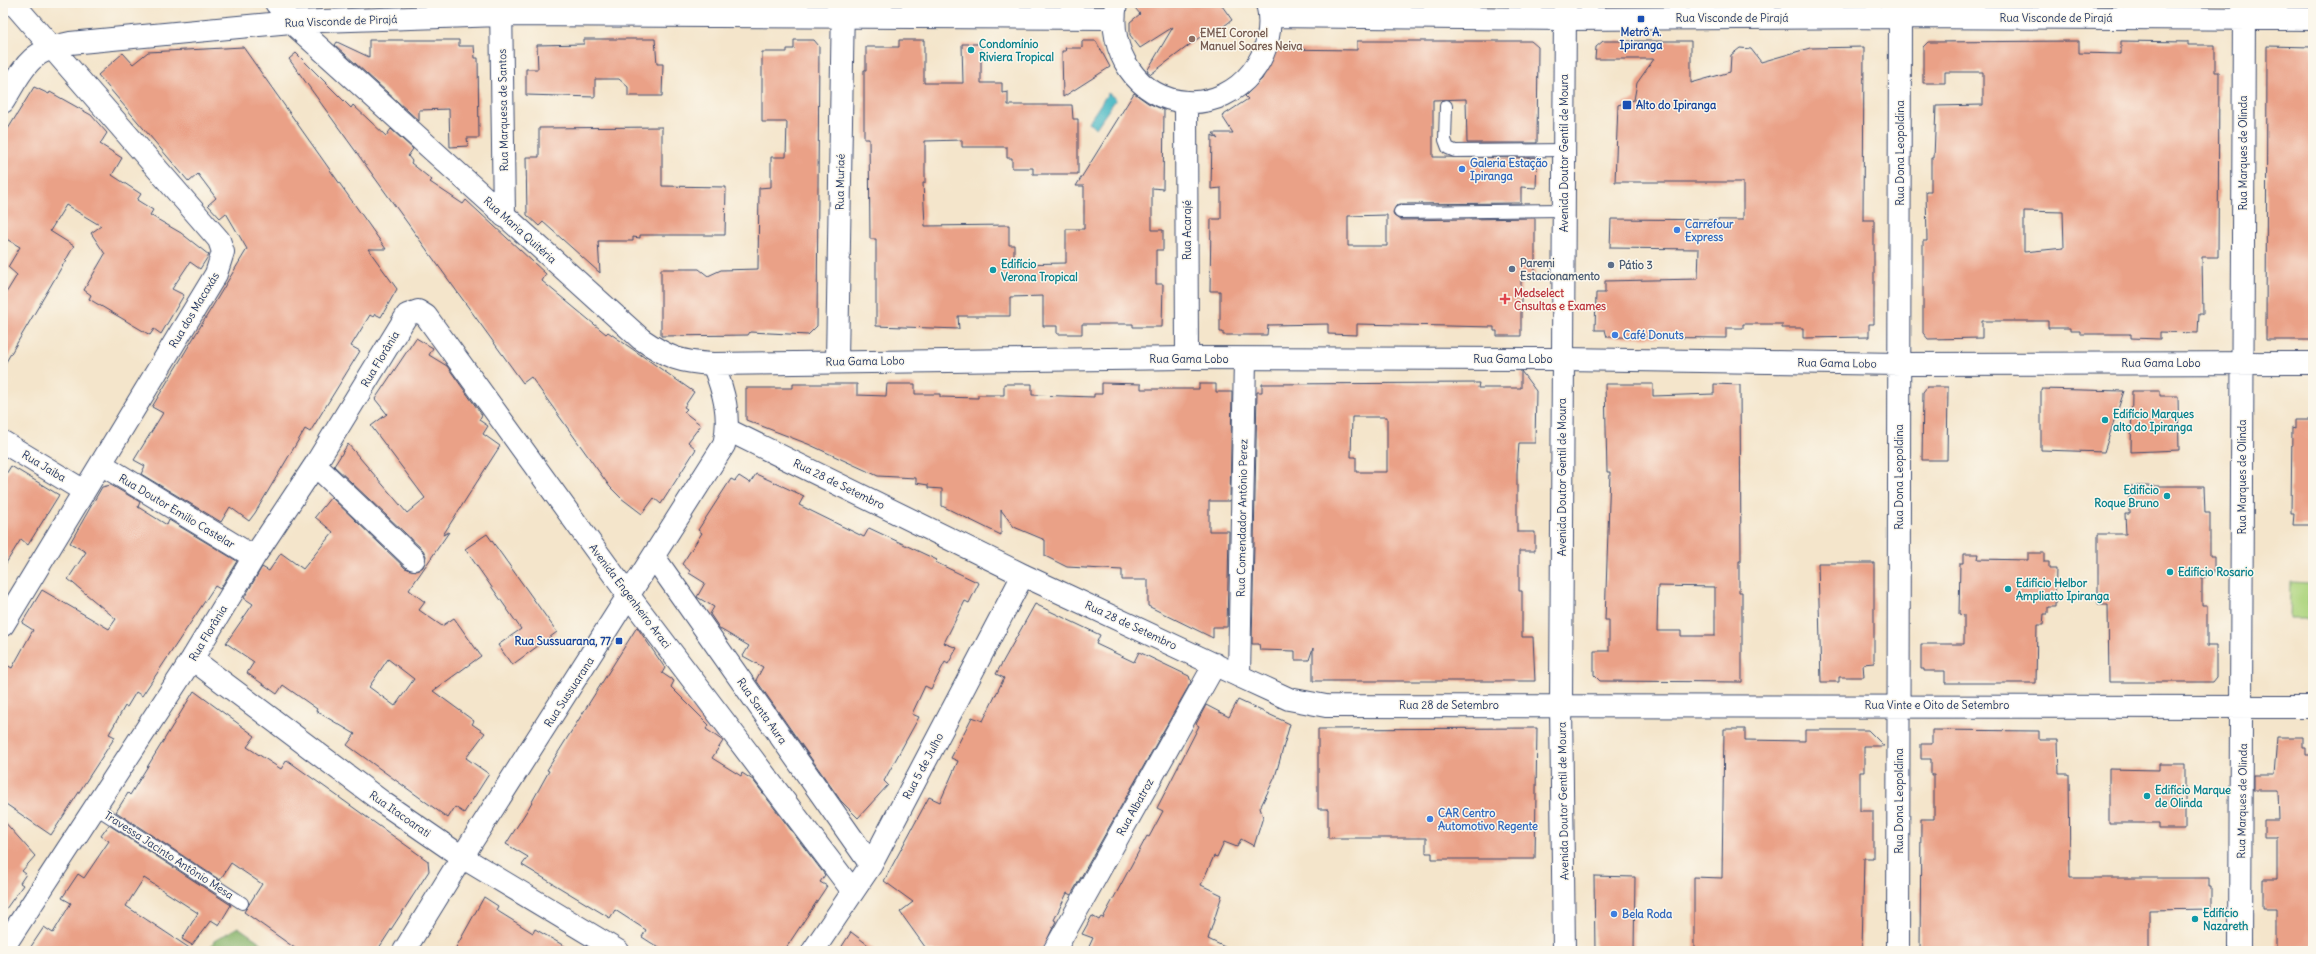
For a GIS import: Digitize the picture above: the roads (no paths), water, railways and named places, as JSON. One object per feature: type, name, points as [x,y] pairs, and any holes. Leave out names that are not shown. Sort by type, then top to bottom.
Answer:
[{"type":"street","name":"Rua dos Macaxás","points":[[3,625],[216,274],[223,252],[219,240],[13,3]]},
{"type":"street","points":[[276,3],[291,22]]},
{"type":"street","name":"Rua Visconde de Pirajá","points":[[50,46],[78,42],[291,22],[501,9],[1115,10]]},
{"type":"street","name":"Rua Marquesa de Santos","points":[[501,9],[504,216]]},
{"type":"street","name":"Rua Muriaé","points":[[837,361],[842,10]]},
{"type":"street","points":[[1115,10],[1116,42],[1125,65],[1142,83],[1162,96],[1186,102],[1213,99],[1238,87],[1257,68],[1266,47],[1269,10]]},
{"type":"street","name":"Rua Visconde de Pirajá","points":[[1269,10],[2244,11],[2313,19]]},
{"type":"street","name":"Rua Dona Leopoldina","points":[[1898,951],[1900,10]]},
{"type":"street","name":"Avenida Doutor Gentil de Moura","points":[[1564,951],[1561,704],[1565,11]]},
{"type":"street","name":"Rua Marques de Olinda","points":[[2240,951],[2243,706],[2242,362],[2244,11]]},
{"type":"street","name":"Rua Maria Quitéria","points":[[291,22],[641,339],[664,355],[685,362],[714,364]]},
{"type":"street","points":[[3,102],[34,55],[50,46]]},
{"type":"street","name":"Rua Acarajé","points":[[1186,102],[1187,358]]},
{"type":"street","name":"Avenida Engenheiro Araci","points":[[407,315],[418,311],[426,316],[630,596],[852,890]]},
{"type":"street","name":"Rua Florânia","points":[[3,948],[96,808],[192,659],[254,557],[315,465],[407,315]]},
{"type":"street","name":"Rua Gama Lobo","points":[[714,364],[837,361],[1187,358],[1563,359],[1900,364],[2313,363]]},
{"type":"street","name":"Rua Comendador Antônio Perez","points":[[1239,676],[1245,359]]},
{"type":"street","points":[[714,364],[724,393],[728,430]]},
{"type":"street","name":"Rua Sussuarana","points":[[404,951],[462,857],[630,596],[724,445],[728,430]]},
{"type":"street","name":"Rua 28 de Setembro","points":[[728,430],[1023,575],[1289,699],[1326,706],[1561,704]]},
{"type":"street","name":"Rua Jaiba","points":[[3,442],[84,491]]},
{"type":"street","name":"Rua Doutor Emilio Castelar","points":[[101,464],[254,557]]},
{"type":"street","points":[[315,465],[414,560]]},
{"type":"street","name":"Rua Santa Aura","points":[[654,557],[871,864]]},
{"type":"street","name":"Rua 5 de Julho","points":[[813,951],[852,890],[871,864],[1023,575]]},
{"type":"street","name":"Rua Itacoarati","points":[[192,659],[385,804],[462,857],[618,951]]},
{"type":"street","name":"Rua Albatroz","points":[[1054,951],[1215,664]]},
{"type":"street","name":"Rua Vinte e Oito de Setembro","points":[[1561,704],[2313,707]]},
{"type":"lane","points":[[1446,106],[1445,140],[1448,148],[1455,151],[1564,150]]},
{"type":"lane","points":[[1400,212],[1564,210]]},
{"type":"lane","name":"Travessa Jacinto Antônio Mesa","points":[[96,808],[242,903]]},
{"type":"water","points":[[1108,93],[1116,99],[1096,128],[1088,123]]},
{"type":"place","name":"Metrô A. Ipiranga","points":[[1641,19]]},
{"type":"place","name":"EMEI Coronel Manuel Soares Neiva","points":[[1192,39]]},
{"type":"place","name":"Condomínio Riviera Tropical","points":[[971,50]]},
{"type":"place","name":"Alto do Ipiranga","points":[[1627,105]]},
{"type":"place","name":"Galeria Estação Ipiranga","points":[[1462,169]]},
{"type":"place","name":"Carrefour Express","points":[[1677,230]]},
{"type":"place","name":"Pátio 3","points":[[1611,265]]},
{"type":"place","name":"Paremi Estacionamento","points":[[1512,269]]},
{"type":"place","name":"Edifício Verona Tropical","points":[[993,270]]},
{"type":"place","name":"Medselect Cnsultas e Exames","points":[[1505,299]]},
{"type":"place","name":"Café Donuts","points":[[1615,335]]},
{"type":"place","name":"Edifício Marques alto do Ipiranga","points":[[2105,420]]},
{"type":"place","name":"Edifício Roque Bruno","points":[[2167,496]]},
{"type":"place","name":"Edifício Rosario","points":[[2170,572]]},
{"type":"place","name":"Edifício Helbor Ampliatto Ipiranga","points":[[2008,589]]},
{"type":"place","name":"Rua Sussuarana, 77","points":[[619,641]]},
{"type":"place","name":"Edifício Marque de Olinda","points":[[2147,796]]},
{"type":"place","name":"CAR Centro Automotivo Regente","points":[[1430,819]]},
{"type":"place","name":"Bela Roda","points":[[1614,914]]},
{"type":"place","name":"Edifício Nazareth","points":[[2195,919]]}]
